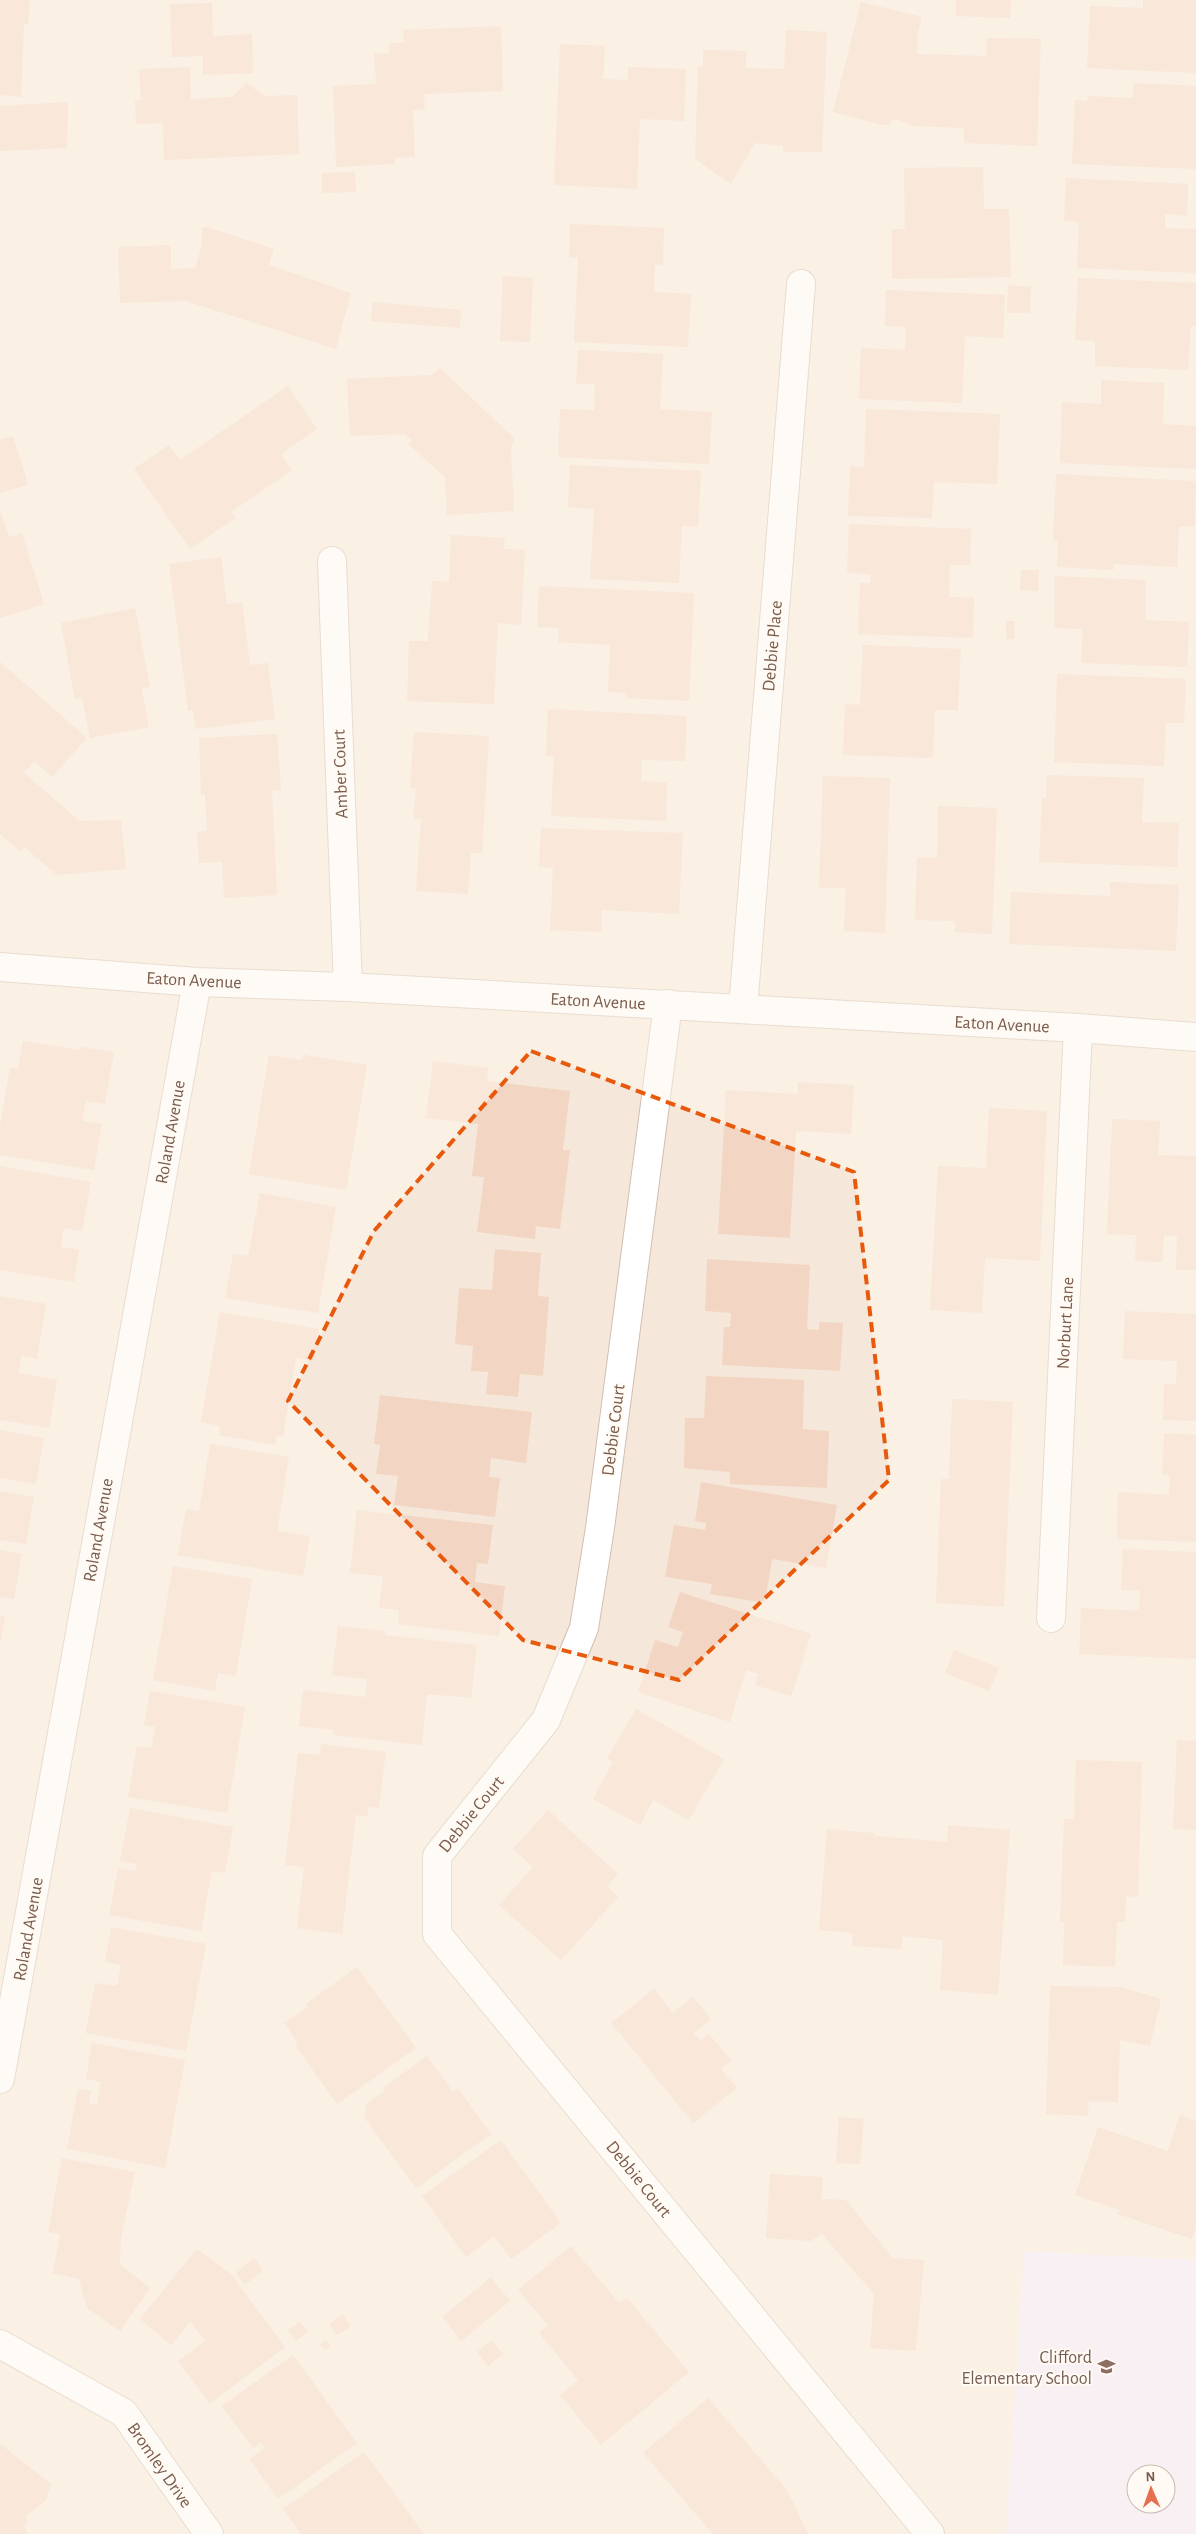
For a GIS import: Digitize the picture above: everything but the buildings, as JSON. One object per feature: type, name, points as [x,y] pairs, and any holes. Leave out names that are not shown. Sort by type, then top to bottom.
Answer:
[{"type":"street","name":"Debbie Place","points":[[743,1009],[801,284]]},
{"type":"street","name":"Amber Court","points":[[332,561],[348,987]]},
{"type":"street","name":"Eaton Avenue","points":[[0,967],[197,982],[348,987],[668,1004],[1078,1028],[1196,1037]]},
{"type":"street","name":"Roland Avenue","points":[[0,2079],[197,982]]},
{"type":"street","name":"Debbie Court","points":[[668,1004],[600,1528],[584,1628],[546,1720],[437,1856],[437,1934],[930,2534]]},
{"type":"street","name":"Norburt Lane","points":[[1051,1618],[1078,1028]]},
{"type":"street","name":"Bromley Drive","points":[[0,2344],[124,2413],[209,2534]]},
{"type":"highlighted area","points":[[531,1051],[854,1172],[889,1480],[679,1680],[523,1640],[288,1401],[374,1231]]},
{"type":"shaded area","points":[[0,0],[1196,0],[1196,2260],[1024,2251],[1006,2534],[0,2534]]},
{"type":"shaded area","name":"Clifford Elementary School","points":[[1024,2251],[1196,2260],[1196,2534],[1006,2534]]},
{"type":"place","name":"Clifford Elementary School","points":[[1106,2367]]}]
